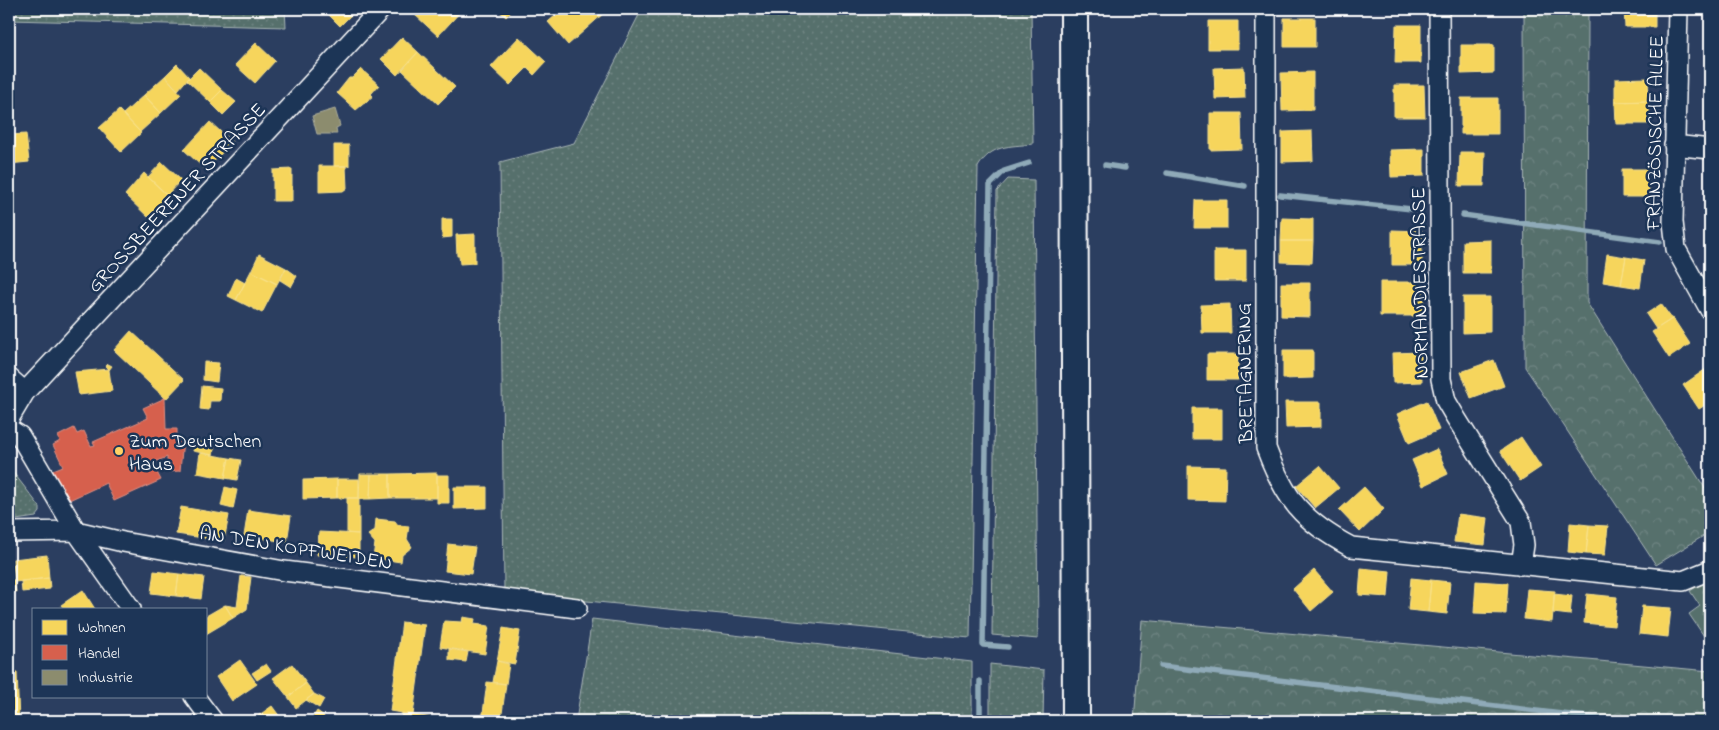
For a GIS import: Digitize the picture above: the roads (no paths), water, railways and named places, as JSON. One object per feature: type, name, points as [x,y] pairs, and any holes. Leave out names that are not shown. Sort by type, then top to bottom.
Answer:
[{"type":"main road","points":[[1074,9],[1076,721]]},
{"type":"street","name":"GROSSBEERENER STRASSE","points":[[9,419],[25,392],[380,9]]},
{"type":"street","name":"BRETAGNERING","points":[[1266,9],[1266,448],[1277,477],[1301,514],[1325,533],[1351,547],[1683,581],[1710,570]]},
{"type":"street","name":"NORMANDIESTRASSE","points":[[1439,9],[1441,379],[1446,400],[1456,418],[1521,522],[1524,545],[1521,565]]},
{"type":"street","name":"FRANZÖSISCHE ALLEE","points":[[1678,9],[1673,222],[1676,249],[1710,310]]},
{"type":"street","points":[[1674,145],[1710,149]]},
{"type":"street","points":[[9,378],[25,392]]},
{"type":"street","points":[[9,429],[20,436],[76,531],[130,608]]},
{"type":"street","name":"AN DEN KOPFWEIDEN","points":[[9,532],[76,531],[123,542],[284,571],[577,608]]},
{"type":"street","points":[[195,698],[212,721]]},
{"type":"waterway","points":[[1008,647],[983,645],[990,185],[1004,171],[1029,163]]},
{"type":"waterway","points":[[1105,165],[1125,168]]},
{"type":"waterway","points":[[1167,173],[1245,186]]},
{"type":"waterway","points":[[1280,195],[1421,210]]},
{"type":"waterway","points":[[1463,215],[1660,242]]},
{"type":"waterway","points":[[1161,666],[1621,721]]},
{"type":"waterway","points":[[980,681],[980,721]]},
{"type":"place","name":"Zum Deutschen Haus","points":[[119,451]]}]
